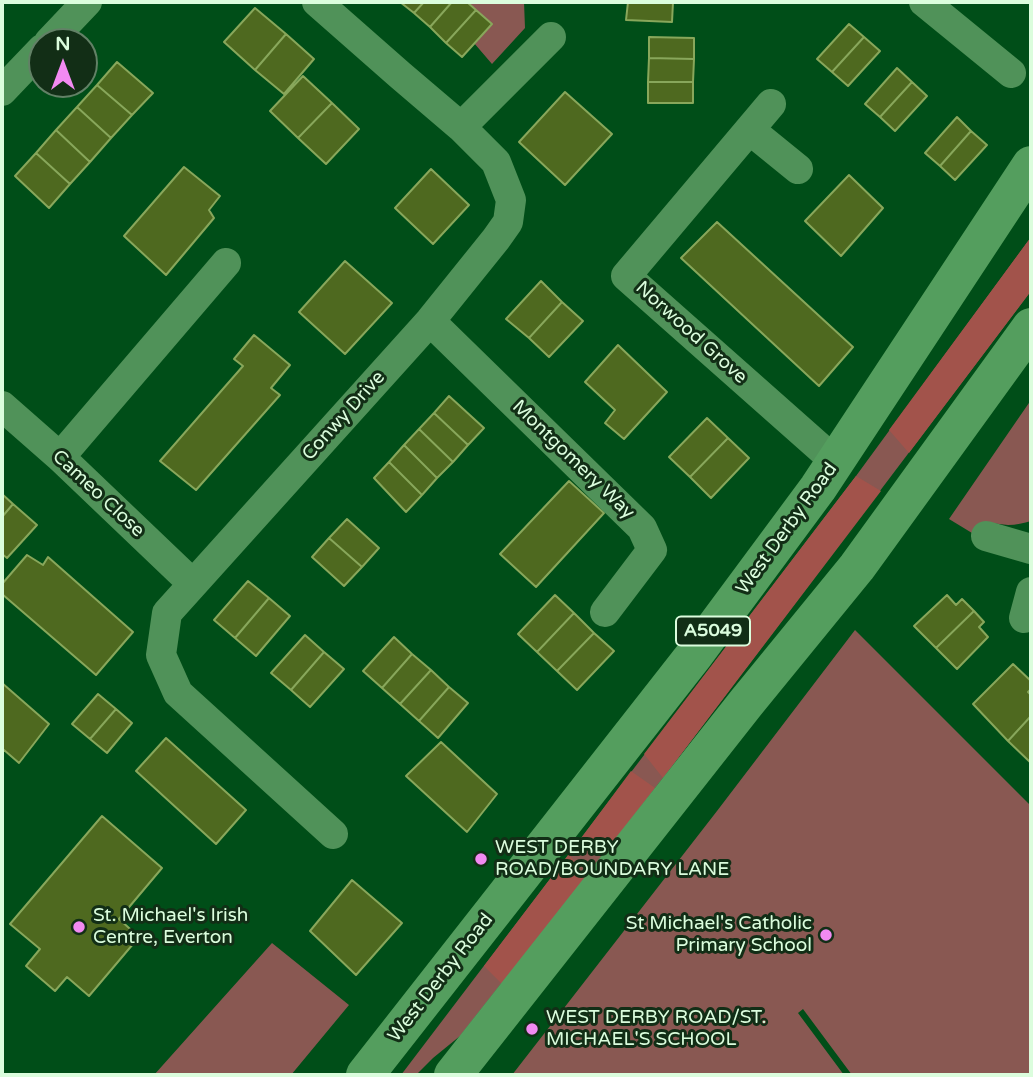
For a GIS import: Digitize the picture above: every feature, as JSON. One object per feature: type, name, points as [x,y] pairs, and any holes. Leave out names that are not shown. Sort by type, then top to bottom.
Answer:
[{"type":"highway","name":"West Derby Road","points":[[365,1075],[695,654],[836,461],[1031,165]]},
{"type":"highway","points":[[453,1075],[746,703],[857,567],[1031,327]]},
{"type":"street","points":[[62,28],[87,2]]},
{"type":"street","name":"Conwy Drive","points":[[317,2],[461,127],[496,162],[511,200],[508,222],[430,321],[167,613],[161,655],[178,693],[333,834]]},
{"type":"street","points":[[924,2],[1011,74]]},
{"type":"street","points":[[461,127],[551,37]]},
{"type":"street","points":[[2,91],[28,64]]},
{"type":"street","name":"Norwood Grove","points":[[771,104],[626,276],[836,461]]},
{"type":"street","points":[[750,130],[798,169]]},
{"type":"street","points":[[60,457],[226,263]]},
{"type":"street","name":"Montgomery Way","points":[[430,321],[642,527],[652,550],[604,612]]},
{"type":"street","name":"Cameo Close","points":[[2,406],[60,457],[193,584]]},
{"type":"street","points":[[986,536],[1031,549]]},
{"type":"shaded area","points":[[467,2],[524,2],[525,28],[492,64],[474,43],[492,24]]},
{"type":"shaded area","points":[[1031,237],[1031,291],[663,778],[460,1036],[416,1075],[401,1075],[856,476]]},
{"type":"shaded area","points":[[1031,237],[1031,291],[909,453],[889,430]]},
{"type":"shaded area","points":[[1031,400],[1031,521],[1011,525],[983,524],[972,533],[949,519]]},
{"type":"shaded area","points":[[856,476],[881,491],[663,778],[644,754]]},
{"type":"shaded area","name":"St Michael's Catholic Primary School","points":[[855,630],[1031,806],[1031,1075],[852,1075],[803,1009],[798,1013],[844,1075],[512,1075],[717,811]]},
{"type":"shaded area","points":[[631,771],[655,788],[603,856],[582,837]]},
{"type":"shaded area","points":[[569,854],[586,878],[504,986],[484,966]]},
{"type":"shaded area","points":[[272,943],[349,1005],[291,1075],[154,1075]]},
{"type":"building","points":[[400,2],[424,2],[414,13]]},
{"type":"building","points":[[424,2],[452,2],[430,27],[414,13]]},
{"type":"building","points":[[452,2],[467,2],[476,10],[446,43],[430,27]]},
{"type":"building","points":[[628,2],[673,2],[672,22],[626,20]]},
{"type":"building","points":[[255,8],[286,34],[255,70],[224,42]]},
{"type":"building","points":[[476,10],[492,24],[462,57],[446,43]]},
{"type":"building","points":[[849,24],[864,37],[832,72],[817,59]]},
{"type":"building","points":[[286,34],[314,59],[284,94],[255,70]]},
{"type":"building","points":[[649,37],[694,38],[694,59],[649,58]]},
{"type":"building","points":[[864,37],[880,51],[848,86],[832,72]]},
{"type":"building","points":[[649,58],[694,59],[693,82],[648,82]]},
{"type":"building","points":[[117,62],[153,93],[132,115],[98,84]]},
{"type":"building","points":[[897,68],[912,82],[880,117],[865,104]]},
{"type":"building","points":[[303,76],[332,103],[298,138],[270,111]]},
{"type":"building","points":[[648,82],[693,82],[693,103],[648,103]]},
{"type":"building","points":[[912,82],[927,96],[895,131],[880,117]]},
{"type":"building","points":[[98,86],[132,115],[111,138],[77,107],[85,98],[98,98]]},
{"type":"building","points":[[565,92],[612,134],[565,185],[519,142]]},
{"type":"building","points":[[332,103],[359,129],[326,164],[298,138]]},
{"type":"building","points":[[77,107],[111,138],[90,162],[56,130]]},
{"type":"building","points":[[957,117],[971,131],[940,166],[925,153]]},
{"type":"building","points":[[56,130],[90,162],[70,184],[36,153]]},
{"type":"building","points":[[971,131],[987,145],[955,180],[940,166]]},
{"type":"building","points":[[36,153],[70,184],[49,208],[15,176]]},
{"type":"building","points":[[184,167],[220,196],[209,210],[214,218],[166,275],[124,236]]},
{"type":"building","points":[[431,169],[469,205],[433,244],[395,208]]},
{"type":"building","points":[[849,175],[883,208],[841,256],[805,221]]},
{"type":"building","points":[[717,222],[853,347],[819,386],[681,258]]},
{"type":"building","points":[[345,261],[392,303],[345,354],[299,312]]},
{"type":"building","points":[[541,281],[562,302],[529,338],[506,319]]},
{"type":"building","points":[[562,302],[583,321],[549,357],[529,338]]},
{"type":"building","points":[[254,335],[290,365],[271,388],[280,395],[196,490],[160,461],[243,366],[234,359]]},
{"type":"building","points":[[618,345],[667,392],[624,439],[605,423],[615,410],[585,382]]},
{"type":"building","points":[[449,396],[484,428],[468,445],[434,413]]},
{"type":"building","points":[[434,413],[468,445],[453,462],[419,429]]},
{"type":"building","points":[[707,418],[728,438],[690,477],[669,457]]},
{"type":"building","points":[[419,429],[453,462],[437,478],[404,445]]},
{"type":"building","points":[[728,438],[749,458],[711,498],[690,477]]},
{"type":"building","points":[[404,445],[437,478],[422,495],[389,462]]},
{"type":"building","points":[[389,462],[422,495],[406,512],[374,478]]},
{"type":"building","points":[[569,481],[604,513],[536,587],[500,554]]},
{"type":"building","points":[[2,494],[13,504],[2,517]]},
{"type":"building","points":[[13,504],[37,525],[7,558],[2,554],[2,517]]},
{"type":"building","points":[[347,519],[379,548],[362,567],[329,538]]},
{"type":"building","points":[[329,538],[362,567],[344,586],[312,557]]},
{"type":"building","points":[[27,555],[43,565],[48,557],[133,632],[96,675],[2,594],[2,584]]},
{"type":"building","points":[[248,581],[269,598],[235,638],[214,620]]},
{"type":"building","points":[[555,595],[574,613],[537,652],[518,634]]},
{"type":"building","points":[[947,595],[956,605],[962,599],[974,611],[936,648],[914,626]]},
{"type":"building","points":[[269,598],[290,616],[256,656],[235,638]]},
{"type":"building","points":[[974,611],[984,622],[979,627],[988,637],[957,669],[936,648]]},
{"type":"building","points":[[574,613],[594,633],[557,671],[537,652]]},
{"type":"building","points":[[594,633],[614,651],[577,690],[557,671]]},
{"type":"building","points":[[305,635],[324,652],[291,690],[271,673]]},
{"type":"building","points":[[394,637],[412,654],[382,688],[363,671]]},
{"type":"building","points":[[324,652],[344,669],[310,707],[291,690]]},
{"type":"building","points":[[412,654],[431,670],[400,704],[382,688]]},
{"type":"building","points":[[1013,664],[1031,681],[1031,689],[1028,692],[1031,695],[1031,716],[1008,741],[973,704]]},
{"type":"building","points":[[431,670],[449,687],[419,721],[400,704]]},
{"type":"building","points":[[2,683],[49,724],[19,763],[4,750],[2,753]]},
{"type":"building","points":[[449,687],[468,703],[438,738],[419,721]]},
{"type":"building","points":[[98,694],[116,709],[90,739],[72,724]]},
{"type":"building","points":[[116,709],[132,723],[107,753],[90,739]]},
{"type":"building","points":[[1031,716],[1031,763],[1008,741]]},
{"type":"building","points":[[166,738],[246,810],[216,844],[136,771]]},
{"type":"building","points":[[441,742],[497,794],[467,832],[406,776]]},
{"type":"building","points":[[102,816],[162,868],[119,919],[139,937],[89,996],[67,977],[55,991],[26,966],[40,949],[10,924]]},
{"type":"building","points":[[352,880],[402,923],[356,975],[310,931]]},
{"type":"place","name":"WEST DERBY ROAD/BOUNDARY LANE","points":[[481,859]]},
{"type":"place","name":"St. Michael's Irish Centre, Everton","points":[[79,927]]},
{"type":"place","name":"St Michael's Catholic Primary School","points":[[826,935]]},
{"type":"place","name":"WEST DERBY ROAD/ST. MICHAEL'S SCHOOL","points":[[532,1029]]}]
